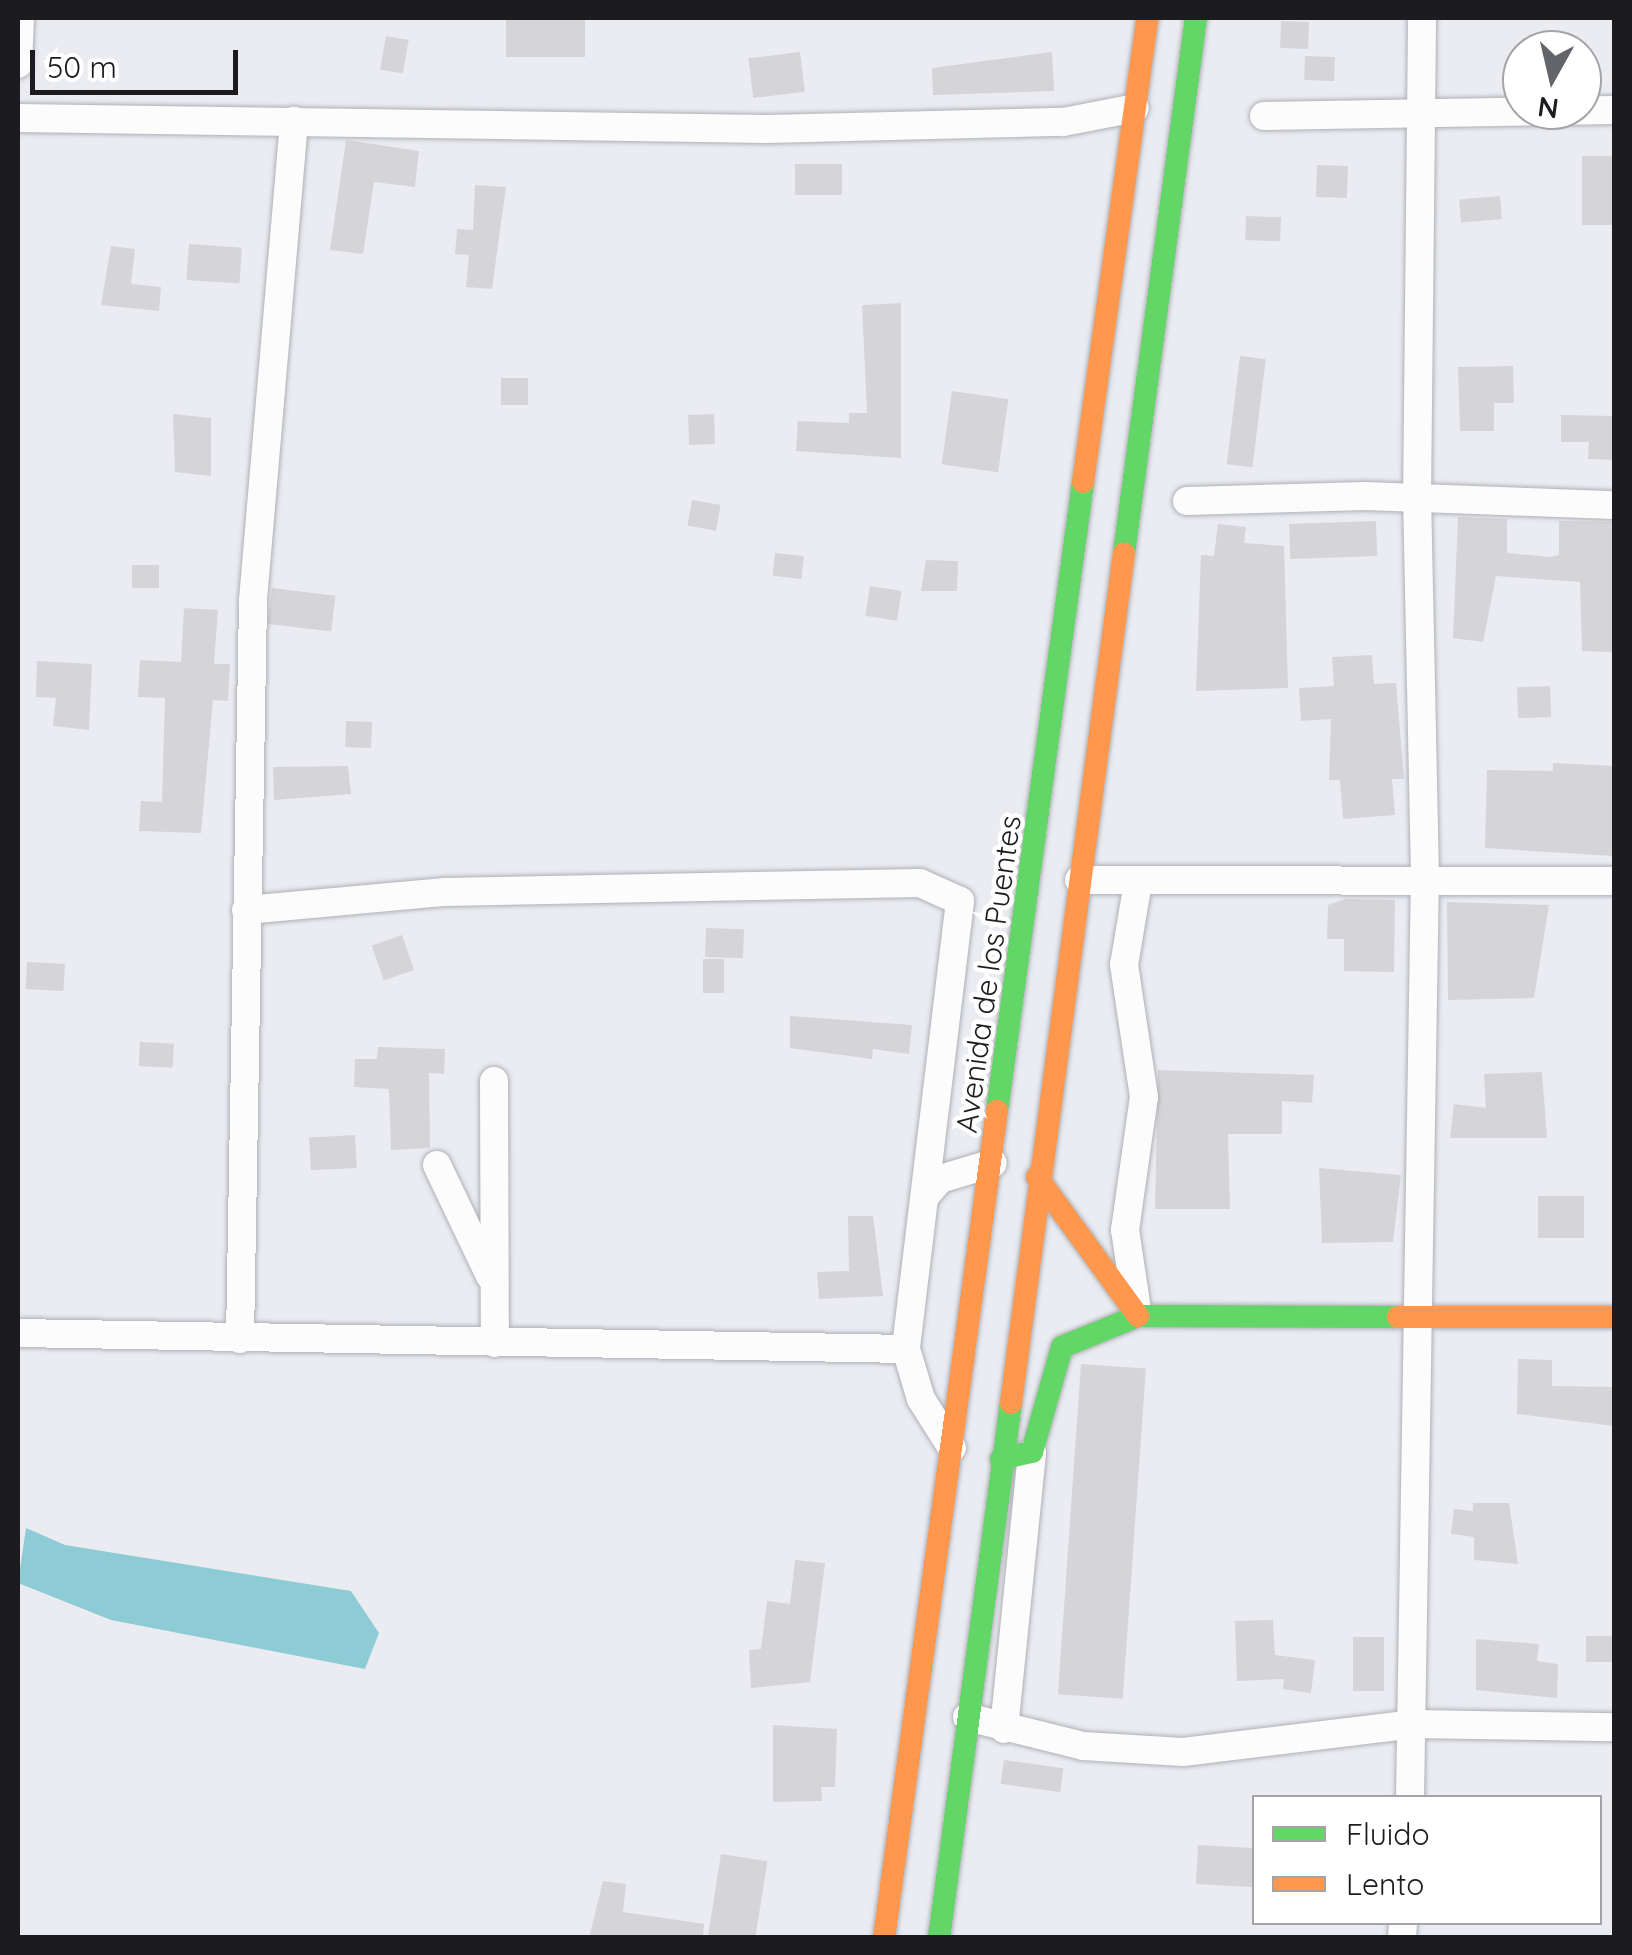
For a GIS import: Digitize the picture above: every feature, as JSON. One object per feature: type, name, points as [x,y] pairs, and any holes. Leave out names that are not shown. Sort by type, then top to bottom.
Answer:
[{"type":"main road","name":"Avenida de los Puentes","points":[[884,1938],[954,1451],[1147,18]]},
{"type":"main road","points":[[939,1938],[1196,18]]},
{"type":"main road","points":[[1038,1177],[1138,1316]]},
{"type":"main road","points":[[1001,1459],[1032,1452],[1062,1347],[1138,1316],[1420,1322],[1614,1317]]},
{"type":"street","points":[[18,64],[20,18]]},
{"type":"street","points":[[1410,1795],[1425,876],[1416,500],[1422,18]]},
{"type":"street","points":[[18,118],[806,128],[1063,122],[1135,108]]},
{"type":"street","points":[[1264,116],[1422,117],[1614,110]]},
{"type":"street","points":[[240,1339],[253,600],[294,121]]},
{"type":"street","points":[[1187,502],[1416,500],[1614,505]]},
{"type":"street","points":[[1079,880],[1425,876],[1614,881]]},
{"type":"street","points":[[1138,882],[1124,965],[1144,1097],[1125,1230],[1138,1316]]},
{"type":"street","points":[[246,910],[446,892],[936,887],[964,906],[906,1350],[921,1399],[954,1451]]},
{"type":"street","points":[[494,1081],[495,1343]]},
{"type":"street","points":[[928,1193],[940,1178],[993,1163]]},
{"type":"street","points":[[437,1165],[492,1282]]},
{"type":"street","points":[[18,1333],[906,1350]]},
{"type":"street","points":[[1004,1729],[1032,1452]]},
{"type":"street","points":[[967,1716],[1004,1729],[1083,1746],[1183,1752],[1414,1724],[1614,1727]]},
{"type":"water","points":[[26,1528],[65,1545],[351,1591],[379,1633],[365,1669],[111,1620],[18,1583]]},
{"type":"building","points":[[506,18],[585,18],[585,57],[506,57]]},
{"type":"building","points":[[1281,21],[1309,22],[1308,49],[1280,48]]},
{"type":"building","points":[[386,36],[409,40],[403,73],[380,69]]},
{"type":"building","points":[[800,52],[805,92],[753,98],[748,58]]},
{"type":"building","points":[[1052,52],[1054,91],[933,95],[932,68]]},
{"type":"building","points":[[1305,56],[1335,57],[1334,81],[1304,80]]},
{"type":"building","points":[[346,140],[419,151],[415,187],[374,182],[363,254],[330,250]]},
{"type":"building","points":[[1582,156],[1614,156],[1614,225],[1582,225]]},
{"type":"building","points":[[795,164],[842,164],[842,195],[795,195]]},
{"type":"building","points":[[1317,165],[1348,166],[1347,198],[1316,197]]},
{"type":"building","points":[[475,185],[506,187],[492,289],[466,287],[469,255],[455,254],[457,229],[473,230]]},
{"type":"building","points":[[1500,196],[1502,219],[1461,222],[1459,200]]},
{"type":"building","points":[[1246,216],[1281,217],[1280,241],[1245,240]]},
{"type":"building","points":[[189,244],[242,248],[239,284],[186,280]]},
{"type":"building","points":[[111,246],[135,249],[131,284],[161,287],[159,311],[101,305]]},
{"type":"building","points":[[901,303],[901,458],[796,451],[798,421],[849,423],[849,413],[867,413],[862,305]]},
{"type":"building","points":[[1240,356],[1266,359],[1253,467],[1227,464]]},
{"type":"building","points":[[1513,366],[1514,403],[1494,403],[1494,431],[1460,431],[1458,367]]},
{"type":"building","points":[[501,378],[528,378],[528,405],[501,405]]},
{"type":"building","points":[[952,391],[1008,399],[998,472],[942,464]]},
{"type":"building","points":[[173,414],[211,418],[211,476],[175,472]]},
{"type":"building","points":[[714,414],[715,444],[689,445],[688,415]]},
{"type":"building","points":[[1561,415],[1614,416],[1614,460],[1588,459],[1589,442],[1561,442]]},
{"type":"building","points":[[692,500],[721,505],[716,531],[687,526]]},
{"type":"building","points":[[1458,517],[1507,519],[1507,553],[1550,557],[1559,555],[1559,521],[1614,522],[1614,652],[1582,651],[1580,582],[1496,576],[1483,642],[1453,638]]},
{"type":"building","points":[[1376,521],[1377,556],[1290,559],[1289,524]]},
{"type":"building","points":[[1218,524],[1246,527],[1244,543],[1284,546],[1288,688],[1196,691],[1201,555],[1214,556]]},
{"type":"building","points":[[775,553],[804,556],[801,579],[773,576]]},
{"type":"building","points":[[926,560],[958,561],[957,591],[921,591]]},
{"type":"building","points":[[132,565],[159,565],[159,588],[132,588]]},
{"type":"building","points":[[870,586],[902,591],[897,621],[865,616]]},
{"type":"building","points":[[272,588],[336,596],[331,632],[268,624]]},
{"type":"building","points":[[184,608],[218,610],[214,664],[230,664],[228,701],[213,700],[201,833],[139,831],[141,801],[162,802],[165,698],[138,697],[140,660],[181,662]]},
{"type":"building","points":[[1372,655],[1374,684],[1396,683],[1404,779],[1392,779],[1395,815],[1343,819],[1340,780],[1329,780],[1331,719],[1301,721],[1299,688],[1334,686],[1332,657]]},
{"type":"building","points":[[37,661],[92,664],[89,730],[53,726],[56,698],[36,697]]},
{"type":"building","points":[[1550,686],[1551,717],[1518,718],[1517,687]]},
{"type":"building","points":[[346,721],[372,722],[371,748],[345,747]]},
{"type":"building","points":[[1553,763],[1614,766],[1614,856],[1485,848],[1487,770],[1553,771]]},
{"type":"building","points":[[348,766],[351,794],[274,800],[273,767]]},
{"type":"building","points":[[1345,899],[1395,900],[1394,972],[1344,971],[1344,939],[1327,939],[1328,905]]},
{"type":"building","points":[[1447,902],[1549,905],[1534,998],[1448,1000]]},
{"type":"building","points":[[706,928],[744,929],[743,958],[705,957]]},
{"type":"building","points":[[402,935],[414,970],[384,980],[372,945]]},
{"type":"building","points":[[703,959],[724,959],[724,993],[703,993]]},
{"type":"building","points":[[27,962],[65,964],[64,991],[26,989]]},
{"type":"building","points":[[790,1016],[912,1025],[909,1054],[873,1049],[872,1059],[790,1048]]},
{"type":"building","points":[[140,1042],[174,1044],[173,1068],[139,1066]]},
{"type":"building","points":[[378,1047],[445,1049],[444,1074],[429,1073],[430,1148],[391,1150],[389,1089],[354,1087],[355,1059],[377,1059]]},
{"type":"building","points":[[1158,1070],[1314,1075],[1312,1103],[1282,1101],[1282,1134],[1228,1134],[1230,1209],[1155,1209]]},
{"type":"building","points":[[1542,1072],[1547,1138],[1450,1138],[1454,1104],[1486,1108],[1484,1074]]},
{"type":"building","points":[[355,1135],[357,1168],[311,1170],[309,1137]]},
{"type":"building","points":[[1319,1168],[1401,1175],[1393,1242],[1322,1243]]},
{"type":"building","points":[[1538,1196],[1584,1196],[1584,1238],[1538,1238]]},
{"type":"building","points":[[848,1216],[873,1216],[883,1296],[819,1299],[817,1272],[849,1271]]},
{"type":"building","points":[[1518,1359],[1552,1360],[1552,1386],[1614,1387],[1614,1426],[1517,1414]]},
{"type":"building","points":[[1081,1364],[1146,1369],[1123,1699],[1058,1694]]},
{"type":"building","points":[[1473,1503],[1509,1503],[1518,1564],[1474,1560],[1474,1537],[1451,1534],[1454,1509],[1473,1511]]},
{"type":"building","points":[[795,1560],[825,1563],[810,1682],[751,1688],[749,1650],[761,1649],[767,1601],[790,1604]]},
{"type":"building","points":[[1273,1620],[1275,1655],[1315,1660],[1311,1693],[1283,1689],[1284,1679],[1237,1681],[1235,1621]]},
{"type":"building","points":[[1586,1636],[1614,1636],[1614,1662],[1586,1662]]},
{"type":"building","points":[[1353,1637],[1384,1637],[1384,1691],[1353,1691]]},
{"type":"building","points":[[1476,1639],[1539,1644],[1537,1661],[1558,1664],[1557,1698],[1476,1690]]},
{"type":"building","points":[[773,1725],[837,1729],[835,1787],[821,1787],[822,1801],[773,1802]]},
{"type":"building","points":[[1004,1760],[1063,1768],[1060,1792],[1001,1784]]},
{"type":"building","points":[[1198,1845],[1252,1848],[1252,1887],[1196,1884]]},
{"type":"building","points":[[721,1854],[767,1861],[755,1938],[708,1938]]},
{"type":"building","points":[[603,1881],[626,1884],[623,1912],[704,1924],[703,1938],[589,1938]]},
{"type":"traffic: fast","points":[[1124,553],[1196,18]]},
{"type":"traffic: fast","points":[[997,1111],[1083,482]]},
{"type":"traffic: fast","points":[[1001,1459],[1032,1452],[1062,1347],[1138,1316],[1398,1317]]},
{"type":"traffic: fast","points":[[939,1938],[1011,1403]]},
{"type":"traffic: slow","points":[[1083,482],[1147,18]]},
{"type":"traffic: slow","points":[[1011,1403],[1124,553]]},
{"type":"traffic: slow","points":[[884,1938],[997,1111]]},
{"type":"traffic: slow","points":[[1037,1177],[1138,1316]]},
{"type":"traffic: slow","points":[[1398,1317],[1614,1317]]}]
